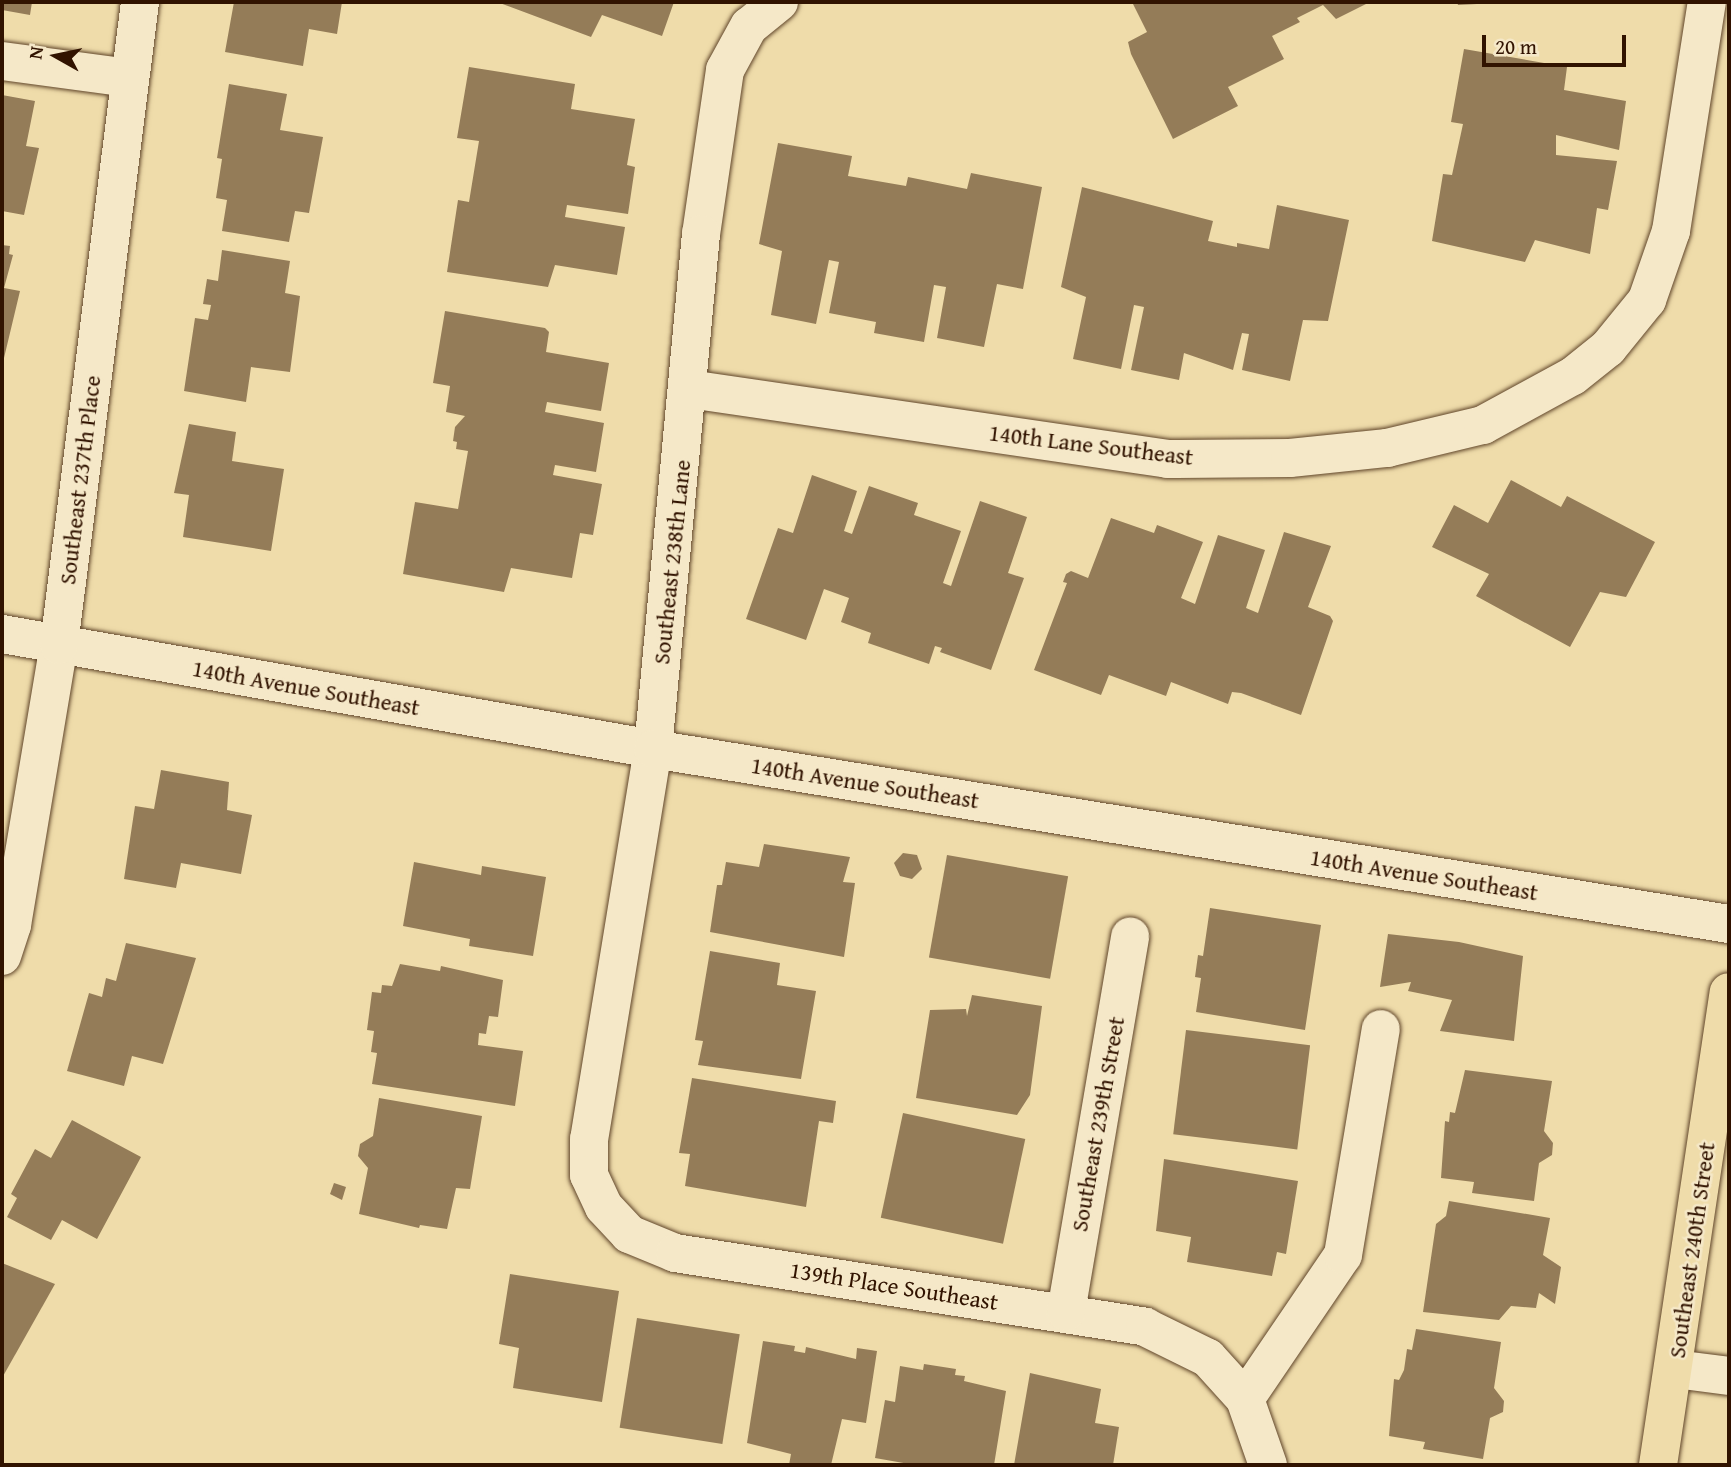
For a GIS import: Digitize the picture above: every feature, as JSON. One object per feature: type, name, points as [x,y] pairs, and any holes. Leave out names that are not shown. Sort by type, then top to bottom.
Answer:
[{"type":"main road","name":"Southeast 240th Street","points":[[1658,1465],[1675,1368],[1729,992]]},
{"type":"street","name":"Southeast 237th Place","points":[[2,956],[12,925],[59,646],[140,2]]},
{"type":"street","name":"Southeast 238th Lane","points":[[589,1139],[653,749],[689,389],[701,234],[725,70],[749,26],[779,2]]},
{"type":"street","name":"140th Lane Southeast","points":[[689,389],[1167,459],[1290,458],[1375,449],[1483,425],[1573,376],[1608,348],[1647,300],[1671,232],[1707,2]]},
{"type":"street","points":[[2,61],[130,78]]},
{"type":"street","name":"140th Avenue Southeast","points":[[2,634],[653,749],[1729,924]]},
{"type":"street","name":"Southeast 239th Street","points":[[1066,1312],[1130,936]]},
{"type":"street","points":[[1268,1465],[1245,1399],[1343,1255],[1381,1029]]},
{"type":"street","name":"139th Place Southeast","points":[[589,1139],[589,1175],[604,1206],[629,1234],[676,1253],[1066,1312],[1145,1327],[1208,1358],[1245,1399]]},
{"type":"street","points":[[1675,1368],[1729,1376]]},
{"type":"building","points":[[2,2],[32,2],[30,15],[2,10]]},
{"type":"building","points":[[234,2],[342,2],[337,34],[309,29],[303,66],[225,52]]},
{"type":"building","points":[[497,2],[674,2],[662,36],[602,15],[591,37]]},
{"type":"building","points":[[1132,2],[1370,2],[1336,19],[1323,5],[1297,18],[1300,22],[1272,36],[1284,59],[1228,87],[1238,106],[1173,139],[1131,54],[1128,42],[1147,32]]},
{"type":"building","points":[[1457,2],[1477,2],[1477,4],[1458,5]]},
{"type":"building","points":[[1464,49],[1567,67],[1564,90],[1626,101],[1619,150],[1556,135],[1556,155],[1617,161],[1608,210],[1597,208],[1590,254],[1535,240],[1525,262],[1432,241],[1443,174],[1452,175],[1463,124],[1451,122]]},
{"type":"building","points":[[469,67],[575,84],[571,109],[635,119],[627,165],[635,167],[628,214],[567,205],[565,217],[625,227],[617,275],[555,265],[548,287],[447,272],[458,200],[469,202],[479,141],[457,138]]},
{"type":"building","points":[[229,84],[287,94],[280,130],[323,137],[309,213],[295,211],[289,242],[222,231],[227,200],[216,198],[222,159],[217,158]]},
{"type":"building","points":[[2,95],[35,101],[26,146],[39,148],[24,215],[2,211]]},
{"type":"building","points":[[778,143],[852,156],[848,176],[906,186],[908,177],[967,189],[971,173],[1042,187],[1023,289],[997,284],[984,347],[937,338],[946,287],[934,285],[924,342],[874,333],[876,322],[829,313],[839,262],[829,260],[816,324],[771,315],[782,251],[759,244]]},
{"type":"building","points":[[1082,187],[1213,221],[1208,241],[1237,247],[1237,243],[1269,249],[1277,205],[1349,220],[1328,321],[1303,320],[1290,381],[1242,370],[1249,334],[1242,333],[1233,370],[1184,353],[1179,380],[1131,370],[1144,307],[1134,305],[1121,369],[1073,359],[1086,297],[1061,287]]},
{"type":"building","points":[[2,245],[10,246],[9,254],[13,255],[4,288],[20,291],[4,358]]},
{"type":"building","points":[[222,250],[290,261],[285,293],[300,296],[290,372],[251,367],[246,402],[184,391],[195,318],[208,320],[211,305],[203,304],[207,279],[218,281]]},
{"type":"building","points":[[445,311],[545,328],[549,332],[546,352],[609,363],[601,411],[547,402],[545,412],[604,423],[596,472],[555,465],[553,475],[602,484],[593,535],[580,533],[572,578],[511,568],[504,592],[403,574],[415,502],[458,509],[468,451],[456,449],[457,442],[453,441],[455,427],[465,416],[446,412],[450,386],[433,383]]},
{"type":"building","points":[[189,424],[236,432],[232,461],[284,469],[271,551],[183,537],[189,495],[174,493]]},
{"type":"building","points":[[812,475],[857,491],[844,531],[852,534],[869,486],[918,503],[914,515],[961,531],[943,583],[951,586],[980,501],[1027,517],[1008,573],[1024,578],[991,670],[940,652],[942,648],[935,646],[929,664],[868,643],[871,633],[841,622],[849,598],[824,589],[806,640],[746,619],[778,528],[793,533]]},
{"type":"building","points":[[1511,480],[1561,507],[1567,496],[1655,542],[1626,597],[1600,592],[1570,647],[1476,596],[1489,574],[1432,547],[1454,505],[1488,523]]},
{"type":"building","points":[[1111,518],[1154,533],[1157,525],[1203,542],[1181,598],[1195,604],[1218,535],[1265,550],[1246,608],[1258,613],[1284,532],[1331,546],[1308,607],[1330,616],[1333,621],[1301,715],[1241,693],[1232,692],[1228,704],[1171,682],[1166,696],[1109,675],[1101,695],[1034,670],[1067,583],[1063,582],[1066,574],[1071,571],[1088,578]]},
{"type":"building","points":[[161,770],[229,782],[227,810],[252,815],[241,874],[181,863],[176,888],[124,879],[135,806],[154,809]]},
{"type":"building","points":[[764,844],[850,857],[843,882],[855,883],[844,957],[710,932],[717,885],[722,885],[726,862],[759,867]]},
{"type":"building","points":[[903,853],[917,855],[922,869],[912,879],[900,876],[894,863]]},
{"type":"building","points":[[947,855],[1068,876],[1050,979],[929,957]]},
{"type":"building","points":[[414,862],[481,875],[482,866],[546,877],[533,956],[469,946],[470,939],[403,926]]},
{"type":"building","points":[[1210,908],[1321,925],[1305,1030],[1196,1012],[1201,978],[1195,977],[1198,955],[1203,956]]},
{"type":"building","points":[[1388,934],[1459,942],[1523,956],[1514,1041],[1440,1031],[1452,1000],[1408,991],[1411,982],[1380,987]]},
{"type":"building","points":[[126,943],[196,958],[163,1064],[132,1056],[124,1086],[67,1071],[89,993],[102,997],[106,978],[116,981]]},
{"type":"building","points":[[710,951],[780,963],[777,985],[816,991],[801,1079],[698,1065],[703,1041],[695,1040]]},
{"type":"building","points":[[400,964],[440,971],[441,966],[503,980],[498,1017],[489,1016],[486,1034],[479,1033],[478,1045],[523,1051],[515,1106],[372,1084],[377,1053],[371,1052],[374,1031],[367,1030],[372,992],[381,993],[382,985],[392,986]]},
{"type":"building","points":[[972,995],[1042,1006],[1030,1095],[1017,1115],[916,1098],[930,1010],[966,1009],[967,1016]]},
{"type":"building","points":[[1186,1030],[1310,1045],[1297,1149],[1173,1134]]},
{"type":"building","points":[[1465,1070],[1552,1081],[1544,1131],[1553,1143],[1552,1155],[1539,1163],[1534,1201],[1472,1193],[1474,1182],[1441,1178],[1445,1121],[1449,1122],[1450,1112],[1455,1113]]},
{"type":"building","points":[[692,1078],[836,1101],[833,1123],[819,1121],[806,1207],[685,1186],[690,1154],[679,1153]]},
{"type":"building","points":[[379,1098],[482,1116],[470,1189],[456,1188],[447,1229],[420,1225],[419,1228],[359,1214],[368,1168],[358,1156],[360,1144],[373,1136]]},
{"type":"building","points":[[903,1113],[1025,1139],[1003,1244],[881,1218]]},
{"type":"building","points":[[72,1120],[141,1157],[97,1239],[62,1220],[51,1240],[7,1217],[17,1198],[11,1194],[35,1149],[51,1158]]},
{"type":"building","points":[[1164,1159],[1298,1181],[1286,1254],[1277,1252],[1272,1276],[1187,1262],[1191,1237],[1156,1231]]},
{"type":"building","points":[[334,1183],[346,1187],[342,1200],[330,1194]]},
{"type":"building","points":[[1449,1201],[1550,1218],[1543,1255],[1561,1267],[1555,1304],[1539,1293],[1536,1308],[1511,1306],[1499,1320],[1423,1312],[1436,1224],[1446,1216]]},
{"type":"building","points":[[2,1263],[55,1284],[2,1378]]},
{"type":"building","points":[[510,1274],[619,1291],[602,1402],[513,1388],[519,1348],[499,1344]]},
{"type":"building","points":[[637,1318],[740,1334],[722,1444],[620,1428]]},
{"type":"building","points":[[1416,1329],[1501,1342],[1494,1388],[1504,1401],[1503,1412],[1490,1418],[1483,1459],[1423,1449],[1425,1442],[1389,1436],[1394,1379],[1399,1380],[1404,1370],[1407,1349],[1412,1350]]},
{"type":"building","points":[[763,1341],[795,1346],[794,1351],[805,1353],[806,1347],[856,1359],[857,1348],[877,1351],[866,1423],[842,1419],[831,1465],[789,1465],[791,1454],[747,1443]]},
{"type":"building","points":[[924,1364],[956,1369],[955,1375],[965,1376],[964,1381],[1006,1391],[994,1465],[915,1465],[875,1458],[885,1400],[895,1402],[900,1366],[923,1370]]},
{"type":"building","points":[[1030,1373],[1101,1389],[1095,1423],[1119,1427],[1113,1465],[1014,1465]]}]
